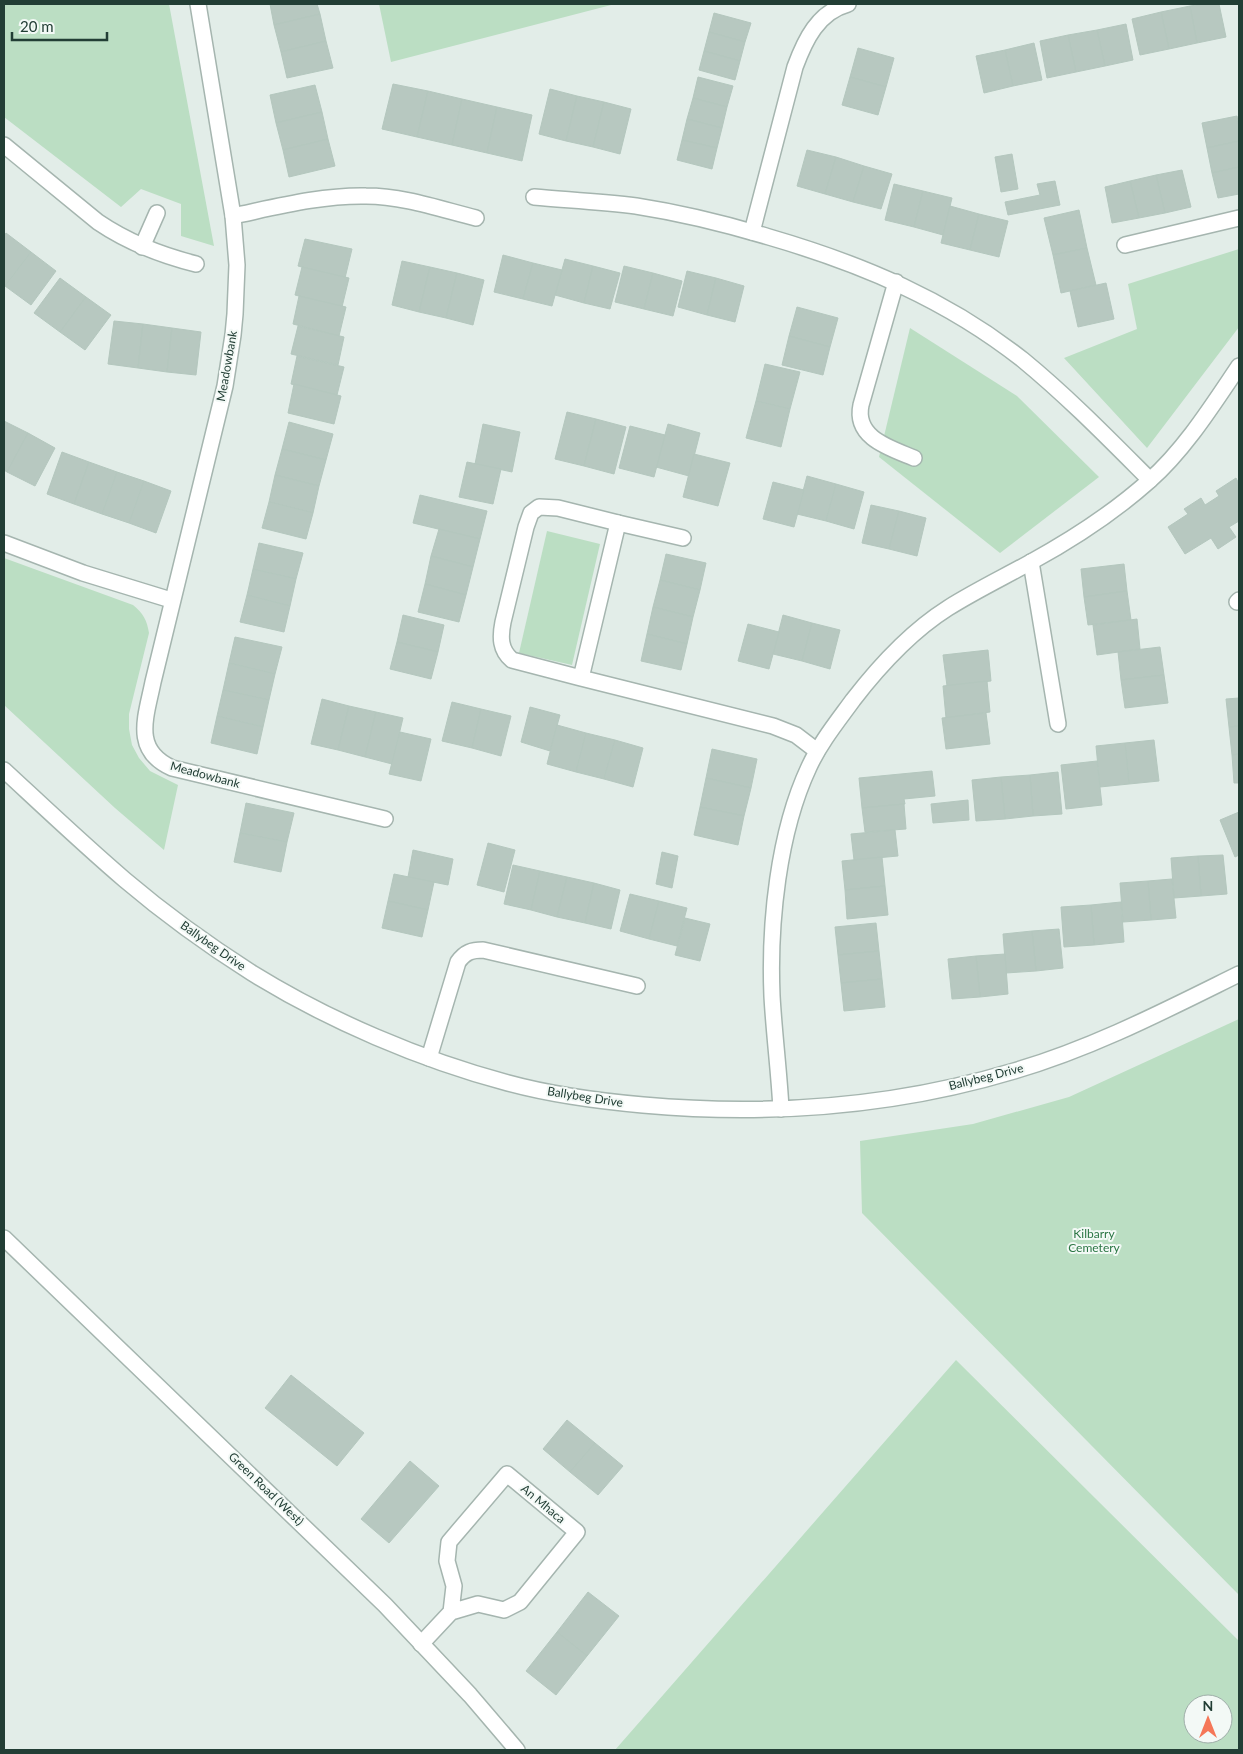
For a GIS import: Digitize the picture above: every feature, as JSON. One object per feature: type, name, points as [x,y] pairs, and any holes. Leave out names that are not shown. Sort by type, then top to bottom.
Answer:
[{"type":"street","name":"Meadowbank","points":[[198,4],[233,216],[237,265],[234,335],[223,396],[153,682],[145,725],[146,744],[155,758],[161,763],[184,771],[385,819]]},
{"type":"street","points":[[752,232],[800,54],[811,31],[828,12],[838,6],[848,4]]},
{"type":"street","points":[[4,146],[98,222],[121,237],[158,254],[196,264]]},
{"type":"street","points":[[233,216],[312,201],[349,196],[366,196],[412,202],[476,218]]},
{"type":"street","points":[[534,197],[636,206],[696,218],[752,232],[831,256],[918,292],[968,322],[1022,360],[1071,403],[1150,480]]},
{"type":"street","points":[[142,247],[157,213]]},
{"type":"street","points":[[1125,245],[1239,218]]},
{"type":"street","points":[[896,282],[861,405],[860,417],[863,427],[871,436],[890,448],[914,458]]},
{"type":"street","points":[[781,1109],[772,982],[776,898],[791,815],[801,785],[817,751],[866,682],[914,634],[948,608],[1031,562],[1102,518],[1150,480],[1196,428],[1239,366]]},
{"type":"street","points":[[683,538],[549,507],[535,509],[531,513],[526,527],[505,612],[501,636],[502,647],[507,656],[521,664],[773,726],[796,735],[817,751]]},
{"type":"street","points":[[581,678],[618,522]]},
{"type":"street","points":[[4,543],[83,573],[172,600]]},
{"type":"street","points":[[1031,562],[1058,724]]},
{"type":"street","name":"Ballybeg Drive","points":[[4,770],[126,881],[214,948],[288,994],[360,1029],[429,1058],[511,1084],[582,1098],[703,1109],[781,1109],[831,1106],[876,1100],[972,1082],[1016,1071],[1083,1047],[1123,1030],[1239,974]]},
{"type":"street","points":[[429,1058],[458,962],[464,955],[473,950],[484,950],[637,986]]},
{"type":"street","name":"Green Road (West)","points":[[4,1238],[385,1605],[470,1695],[517,1750]]},
{"type":"street","name":"An Mhaca","points":[[507,1474],[577,1532],[520,1602],[504,1610],[478,1604],[451,1612],[454,1586],[447,1561],[449,1542],[507,1474]]},
{"type":"street","points":[[422,1644],[451,1612]]},
{"type":"green space","points":[[4,4],[169,4],[214,246],[181,236],[181,204],[141,189],[121,207],[4,117]]},
{"type":"green space","points":[[379,4],[615,4],[391,62]]},
{"type":"green space","points":[[1239,249],[1239,327],[1147,448],[1064,358],[1137,329],[1128,284]]},
{"type":"green space","points":[[910,328],[1017,396],[1099,477],[1000,553],[879,457]]},
{"type":"green space","points":[[547,531],[600,544],[572,665],[519,653]]},
{"type":"green space","points":[[4,558],[133,605],[144,617],[149,633],[129,714],[129,729],[132,745],[139,758],[150,771],[178,785],[164,850],[115,808],[4,705]]},
{"type":"green space","name":"Kilbarry Cemetery","points":[[1239,1019],[1239,1595],[862,1213],[860,1141],[973,1124],[1069,1097]]},
{"type":"green space","points":[[956,1360],[1239,1641],[1239,1750],[615,1750]]},
{"type":"building","points":[[270,4],[317,4],[320,14],[274,25]]},
{"type":"building","points":[[1219,4],[1226,37],[1197,43],[1190,6]]},
{"type":"building","points":[[1190,6],[1197,43],[1169,49],[1161,12]]},
{"type":"building","points":[[1161,12],[1169,49],[1140,55],[1132,19]]},
{"type":"building","points":[[714,13],[751,23],[745,42],[709,32]]},
{"type":"building","points":[[320,14],[326,41],[281,52],[274,25]]},
{"type":"building","points":[[1126,24],[1133,60],[1105,66],[1097,30]]},
{"type":"building","points":[[1097,30],[1105,66],[1076,72],[1068,35]]},
{"type":"building","points":[[709,32],[745,42],[740,61],[704,51]]},
{"type":"building","points":[[1068,35],[1076,72],[1047,78],[1040,41]]},
{"type":"building","points":[[326,41],[333,68],[287,78],[281,52]]},
{"type":"building","points":[[1034,43],[1042,80],[1013,86],[1005,50]]},
{"type":"building","points":[[858,48],[894,58],[886,87],[850,77]]},
{"type":"building","points":[[1005,50],[1013,86],[984,93],[976,56]]},
{"type":"building","points":[[704,51],[740,61],[735,80],[699,70]]},
{"type":"building","points":[[698,77],[733,86],[727,107],[693,98]]},
{"type":"building","points":[[850,77],[886,87],[878,115],[842,105]]},
{"type":"building","points":[[393,84],[428,91],[417,137],[382,129]]},
{"type":"building","points":[[315,85],[322,112],[276,123],[270,95]]},
{"type":"building","points":[[550,89],[577,96],[566,141],[539,134]]},
{"type":"building","points":[[428,91],[462,99],[452,145],[417,137]]},
{"type":"building","points":[[577,96],[604,102],[593,147],[566,141]]},
{"type":"building","points":[[693,98],[727,107],[722,128],[687,119]]},
{"type":"building","points":[[462,99],[497,107],[487,153],[452,145]]},
{"type":"building","points":[[604,102],[631,109],[620,154],[593,147]]},
{"type":"building","points":[[497,107],[532,115],[522,161],[487,153]]},
{"type":"building","points":[[322,112],[328,139],[283,150],[276,123]]},
{"type":"building","points":[[1237,116],[1239,141],[1207,148],[1202,123]]},
{"type":"building","points":[[687,119],[722,128],[717,148],[682,140]]},
{"type":"building","points":[[328,139],[335,166],[289,177],[283,150]]},
{"type":"building","points":[[682,140],[717,148],[712,169],[677,160]]},
{"type":"building","points":[[1239,141],[1239,167],[1212,173],[1207,148]]},
{"type":"building","points":[[807,150],[836,157],[825,194],[797,186]]},
{"type":"building","points":[[1012,154],[1018,189],[1001,192],[995,157]]},
{"type":"building","points":[[836,157],[864,166],[853,202],[825,194]]},
{"type":"building","points":[[864,166],[892,174],[881,209],[853,202]]},
{"type":"building","points":[[1239,167],[1239,194],[1218,198],[1212,173]]},
{"type":"building","points":[[1182,170],[1191,207],[1165,213],[1156,175]]},
{"type":"building","points":[[1156,175],[1165,213],[1139,218],[1130,181]]},
{"type":"building","points":[[1055,181],[1060,205],[1008,215],[1005,202],[1040,195],[1037,184]]},
{"type":"building","points":[[1130,181],[1139,218],[1112,223],[1105,187]]},
{"type":"building","points":[[894,184],[923,191],[914,227],[885,220]]},
{"type":"building","points":[[923,191],[952,198],[943,235],[914,227]]},
{"type":"building","points":[[950,206],[979,214],[970,250],[941,243]]},
{"type":"building","points":[[1079,210],[1087,248],[1053,255],[1044,218]]},
{"type":"building","points":[[979,214],[1008,221],[999,257],[970,250]]},
{"type":"building","points":[[6,233],[31,252],[5,286],[4,236]]},
{"type":"building","points":[[305,239],[352,249],[345,278],[298,266]]},
{"type":"building","points":[[1087,248],[1096,285],[1061,293],[1053,255]]},
{"type":"building","points":[[31,252],[56,271],[31,305],[5,286]]},
{"type":"building","points":[[503,255],[533,263],[523,299],[494,292]]},
{"type":"building","points":[[565,259],[593,266],[584,303],[555,295]]},
{"type":"building","points":[[402,261],[430,267],[419,312],[392,305]]},
{"type":"building","points":[[533,263],[562,270],[552,306],[523,299]]},
{"type":"building","points":[[593,266],[620,273],[610,309],[584,303]]},
{"type":"building","points":[[624,266],[653,273],[644,309],[615,302]]},
{"type":"building","points":[[302,267],[349,278],[342,307],[295,295]]},
{"type":"building","points":[[430,267],[457,273],[446,318],[419,312]]},
{"type":"building","points":[[687,271],[716,278],[707,315],[678,307]]},
{"type":"building","points":[[457,273],[484,280],[473,325],[446,318]]},
{"type":"building","points":[[653,273],[682,281],[673,316],[644,309]]},
{"type":"building","points":[[60,278],[86,297],[60,332],[34,313]]},
{"type":"building","points":[[716,278],[744,286],[735,322],[707,315]]},
{"type":"building","points":[[1106,283],[1114,319],[1078,327],[1070,291]]},
{"type":"building","points":[[299,296],[346,307],[339,336],[293,324]]},
{"type":"building","points":[[86,297],[111,315],[85,350],[60,332]]},
{"type":"building","points":[[797,307],[838,318],[830,347],[789,336]]},
{"type":"building","points":[[114,321],[143,324],[138,368],[108,364]]},
{"type":"building","points":[[143,324],[172,328],[167,372],[138,368]]},
{"type":"building","points":[[298,326],[344,337],[338,365],[291,354]]},
{"type":"building","points":[[172,328],[201,332],[196,375],[167,372]]},
{"type":"building","points":[[789,336],[830,347],[823,375],[782,365]]},
{"type":"building","points":[[297,356],[344,367],[337,395],[291,384]]},
{"type":"building","points":[[765,364],[800,372],[790,409],[756,401]]},
{"type":"building","points":[[294,384],[341,396],[334,424],[288,413]]},
{"type":"building","points":[[756,401],[790,409],[781,447],[746,438]]},
{"type":"building","points":[[567,412],[596,419],[584,466],[555,459]]},
{"type":"building","points":[[596,419],[626,427],[614,474],[584,466]]},
{"type":"building","points":[[4,421],[28,433],[7,472],[4,470]]},
{"type":"building","points":[[289,422],[333,434],[326,460],[282,449]]},
{"type":"building","points":[[483,424],[520,432],[512,472],[475,464]]},
{"type":"building","points":[[668,424],[700,433],[689,476],[656,467]]},
{"type":"building","points":[[630,426],[665,435],[654,477],[619,468]]},
{"type":"building","points":[[28,433],[55,448],[35,486],[7,472]]},
{"type":"building","points":[[282,449],[326,460],[319,486],[275,475]]},
{"type":"building","points":[[62,452],[89,462],[74,504],[47,494]]},
{"type":"building","points":[[694,454],[730,463],[718,506],[683,497]]},
{"type":"building","points":[[89,462],[117,472],[102,514],[74,504]]},
{"type":"building","points":[[467,462],[501,469],[493,504],[459,497]]},
{"type":"building","points":[[117,472],[144,481],[129,523],[102,514]]},
{"type":"building","points":[[275,475],[319,486],[313,513],[269,502]]},
{"type":"building","points":[[807,476],[836,484],[826,521],[797,514]]},
{"type":"building","points":[[1236,478],[1239,484],[1239,521],[1229,527],[1236,537],[1218,549],[1211,538],[1185,554],[1168,527],[1188,514],[1184,509],[1201,498],[1205,505],[1219,496],[1216,491]]},
{"type":"building","points":[[144,481],[171,491],[156,533],[129,523]]},
{"type":"building","points":[[773,482],[804,490],[794,527],[763,519]]},
{"type":"building","points":[[836,484],[864,492],[854,529],[826,521]]},
{"type":"building","points":[[420,495],[487,511],[480,539],[413,523]]},
{"type":"building","points":[[269,502],[313,513],[306,539],[262,528]]},
{"type":"building","points":[[871,505],[899,511],[889,549],[862,543]]},
{"type":"building","points":[[899,511],[926,518],[917,556],[889,549]]},
{"type":"building","points":[[439,529],[480,539],[473,567],[431,556]]},
{"type":"building","points":[[259,543],[303,553],[296,579],[253,569]]},
{"type":"building","points":[[666,554],[706,563],[700,590],[660,580]]},
{"type":"building","points":[[431,556],[473,567],[466,595],[425,584]]},
{"type":"building","points":[[1124,564],[1127,591],[1084,597],[1081,569]]},
{"type":"building","points":[[253,569],[296,579],[290,606],[247,595]]},
{"type":"building","points":[[660,580],[700,590],[693,617],[653,607]]},
{"type":"building","points":[[425,584],[466,595],[459,622],[418,612]]},
{"type":"building","points":[[1127,591],[1131,620],[1088,625],[1084,597]]},
{"type":"building","points":[[247,595],[290,606],[284,632],[240,622]]},
{"type":"building","points":[[653,607],[693,617],[687,644],[647,634]]},
{"type":"building","points":[[403,615],[444,625],[438,652],[397,642]]},
{"type":"building","points":[[783,615],[812,623],[802,661],[773,654]]},
{"type":"building","points":[[1137,619],[1140,649],[1097,655],[1093,625]]},
{"type":"building","points":[[812,623],[840,630],[830,669],[802,661]]},
{"type":"building","points":[[748,624],[779,632],[769,669],[738,661]]},
{"type":"building","points":[[647,634],[687,644],[681,670],[641,661]]},
{"type":"building","points":[[235,637],[282,647],[275,674],[229,663]]},
{"type":"building","points":[[397,642],[438,652],[431,679],[390,669]]},
{"type":"building","points":[[1160,647],[1164,675],[1121,680],[1118,652]]},
{"type":"building","points":[[988,650],[991,681],[947,686],[943,655]]},
{"type":"building","points":[[229,663],[275,674],[269,700],[223,690]]},
{"type":"building","points":[[1164,675],[1168,703],[1125,708],[1121,680]]},
{"type":"building","points":[[987,681],[990,712],[946,718],[943,686]]},
{"type":"building","points":[[223,690],[269,700],[263,727],[217,716]]},
{"type":"building","points":[[1239,698],[1239,726],[1229,727],[1226,699]]},
{"type":"building","points":[[322,699],[349,706],[338,750],[311,744]]},
{"type":"building","points":[[452,702],[481,709],[472,748],[442,741]]},
{"type":"building","points":[[349,706],[376,712],[365,757],[338,750]]},
{"type":"building","points":[[530,707],[560,715],[550,751],[521,742]]},
{"type":"building","points":[[481,709],[511,716],[501,756],[472,748]]},
{"type":"building","points":[[376,712],[403,718],[392,764],[365,757]]},
{"type":"building","points":[[986,713],[990,744],[946,749],[942,718]]},
{"type":"building","points":[[217,716],[263,727],[257,754],[211,743]]},
{"type":"building","points":[[557,725],[586,733],[576,772],[547,764]]},
{"type":"building","points":[[1239,726],[1239,754],[1232,755],[1229,727]]},
{"type":"building","points":[[400,732],[431,739],[421,781],[389,774]]},
{"type":"building","points":[[586,733],[615,740],[604,779],[576,772]]},
{"type":"building","points":[[615,740],[643,748],[633,787],[604,779]]},
{"type":"building","points":[[1154,740],[1159,781],[1129,784],[1125,743]]},
{"type":"building","points":[[1125,743],[1129,784],[1100,787],[1096,746]]},
{"type":"building","points":[[712,749],[757,759],[751,788],[706,778]]},
{"type":"building","points":[[1239,754],[1239,783],[1234,783],[1232,755]]},
{"type":"building","points":[[1097,761],[1102,805],[1066,809],[1061,765]]},
{"type":"building","points":[[932,771],[935,796],[904,799],[905,804],[862,808],[859,778]]},
{"type":"building","points":[[1058,772],[1062,814],[1033,816],[1030,775]]},
{"type":"building","points":[[1030,775],[1033,816],[1005,819],[1001,777]]},
{"type":"building","points":[[1001,777],[1005,819],[976,821],[972,780]]},
{"type":"building","points":[[706,778],[751,788],[744,816],[700,807]]},
{"type":"building","points":[[968,800],[969,820],[933,823],[931,804]]},
{"type":"building","points":[[246,803],[294,813],[287,842],[240,833]]},
{"type":"building","points":[[904,804],[906,829],[865,832],[862,808]]},
{"type":"building","points":[[700,807],[744,816],[738,845],[694,835]]},
{"type":"building","points":[[1239,812],[1239,855],[1235,857],[1220,820]]},
{"type":"building","points":[[895,830],[898,856],[854,860],[851,834]]},
{"type":"building","points":[[240,833],[287,842],[281,872],[234,862]]},
{"type":"building","points":[[488,843],[515,850],[504,892],[477,885]]},
{"type":"building","points":[[413,850],[453,859],[448,885],[408,877]]},
{"type":"building","points":[[662,852],[678,856],[672,888],[656,884]]},
{"type":"building","points":[[1223,855],[1227,894],[1201,896],[1198,856]]},
{"type":"building","points":[[1198,856],[1201,896],[1174,898],[1171,858]]},
{"type":"building","points":[[882,857],[885,886],[845,890],[842,861]]},
{"type":"building","points":[[513,865],[540,871],[531,910],[504,904]]},
{"type":"building","points":[[540,871],[567,877],[557,917],[531,910]]},
{"type":"building","points":[[394,874],[434,882],[428,910],[388,901]]},
{"type":"building","points":[[567,877],[594,883],[585,923],[557,917]]},
{"type":"building","points":[[1172,879],[1176,918],[1151,920],[1148,881]]},
{"type":"building","points":[[1148,881],[1151,920],[1123,922],[1120,883]]},
{"type":"building","points":[[594,883],[620,890],[611,929],[585,923]]},
{"type":"building","points":[[885,886],[888,915],[847,919],[845,890]]},
{"type":"building","points":[[630,894],[659,901],[649,939],[620,931]]},
{"type":"building","points":[[388,901],[428,910],[422,937],[382,928]]},
{"type":"building","points":[[659,901],[687,908],[677,946],[649,939]]},
{"type":"building","points":[[1121,902],[1124,942],[1094,945],[1091,905]]},
{"type":"building","points":[[1091,905],[1094,945],[1064,947],[1061,907]]},
{"type":"building","points":[[685,918],[710,924],[700,961],[675,955]]},
{"type":"building","points":[[876,923],[879,951],[838,955],[835,927]]},
{"type":"building","points":[[1059,929],[1063,968],[1036,971],[1032,931]]},
{"type":"building","points":[[1032,931],[1036,971],[1006,973],[1003,934]]},
{"type":"building","points":[[879,951],[882,979],[841,983],[838,955]]},
{"type":"building","points":[[1005,954],[1008,994],[980,997],[976,956]]},
{"type":"building","points":[[976,956],[980,997],[952,999],[948,959]]},
{"type":"building","points":[[882,979],[885,1007],[844,1011],[841,983]]},
{"type":"building","points":[[291,1375],[364,1433],[337,1466],[265,1408]]},
{"type":"building","points":[[567,1420],[595,1443],[570,1472],[543,1449]]},
{"type":"building","points":[[595,1443],[623,1466],[598,1495],[570,1472]]},
{"type":"building","points":[[410,1461],[439,1486],[389,1543],[361,1519]]},
{"type":"building","points":[[588,1592],[619,1616],[587,1656],[557,1632]]},
{"type":"building","points":[[557,1632],[587,1656],[556,1695],[526,1671]]}]
